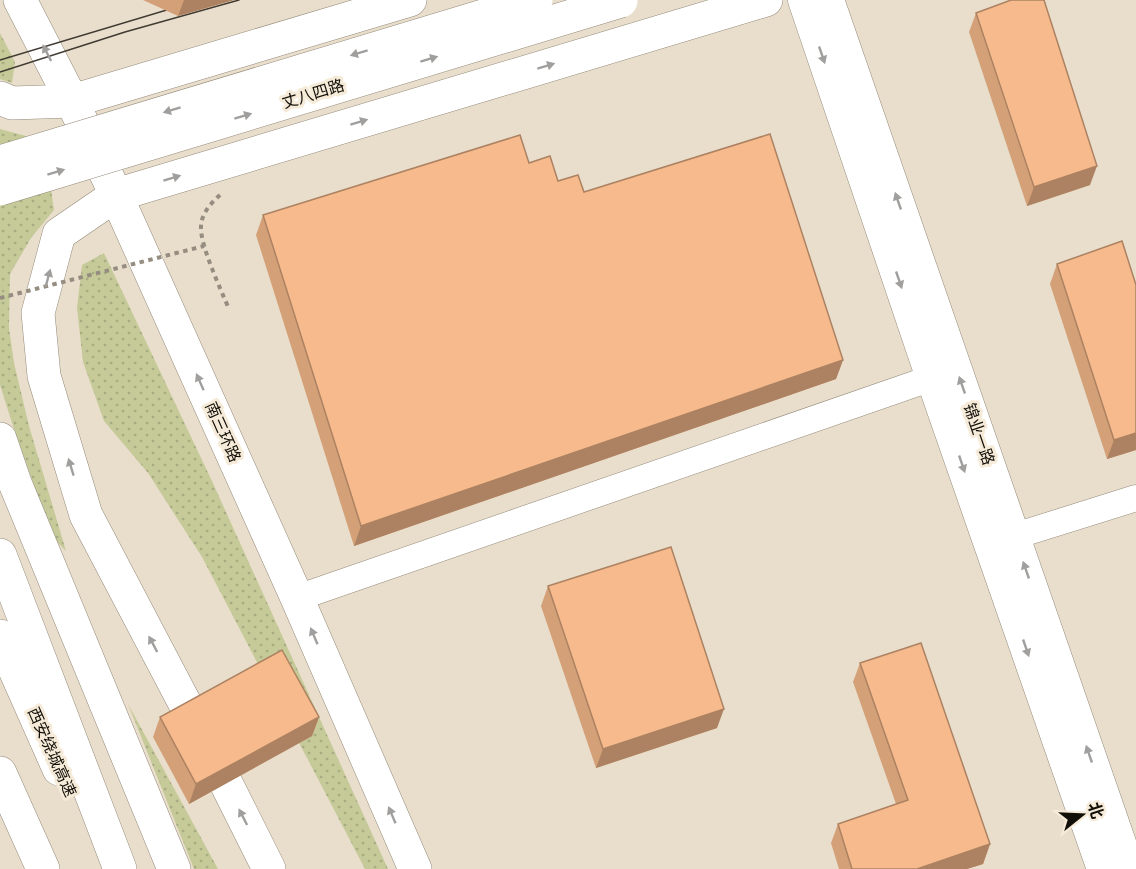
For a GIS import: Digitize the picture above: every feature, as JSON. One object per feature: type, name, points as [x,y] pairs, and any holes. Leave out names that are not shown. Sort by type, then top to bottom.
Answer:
[{"type":"main road","name":"南三环路","points":[[20,0],[72,101],[116,195],[297,598],[415,869]]},
{"type":"main road","points":[[0,98],[12,103],[72,101],[410,0]]},
{"type":"main road","name":"丈八四路","points":[[0,162],[536,0]]},
{"type":"main road","points":[[269,869],[86,515],[44,376],[38,313],[59,234],[116,195],[766,0]]},
{"type":"main road","name":"丈八四路","points":[[0,189],[624,1]]},
{"type":"main road","points":[[0,439],[15,483],[174,869]]},
{"type":"main road","points":[[0,555],[120,869]]},
{"type":"main road","name":"西安绕城高速","points":[[0,636],[104,869]]},
{"type":"main road","points":[[0,773],[43,869]]},
{"type":"street","name":"锦业一路","points":[[804,0],[932,378],[1002,540],[1129,869]]},
{"type":"street","name":"锦业一路","points":[[828,0],[1002,540],[1102,869]]},
{"type":"street","points":[[297,598],[932,378]]},
{"type":"street","points":[[1002,540],[1136,498]]},
{"type":"path","points":[[222,194],[207,210],[201,227],[204,246],[229,309]]},
{"type":"path","points":[[0,298],[204,246]]},
{"type":"green space","points":[[0,33],[15,62],[12,83],[0,79]]},
{"type":"green space","points":[[0,129],[44,141],[54,210],[31,238],[10,274],[9,328],[14,363],[29,426],[66,551],[53,538],[0,385]]},
{"type":"green space","points":[[104,253],[211,479],[388,869],[365,869],[202,557],[148,473],[104,421],[83,362],[77,308],[82,265]]},
{"type":"green space","points":[[128,704],[218,869],[194,869]]},
{"type":"building","points":[[1011,0],[1044,0],[1097,166],[1034,187],[976,13]]},
{"type":"building","points":[[770,134],[843,360],[361,526],[263,215],[520,135],[529,163],[550,156],[558,181],[578,175],[584,192]]},
{"type":"building","points":[[1122,241],[1136,285],[1136,433],[1114,440],[1057,264]]},
{"type":"building","points":[[671,547],[724,709],[603,749],[548,586]]},
{"type":"building","points":[[921,643],[990,844],[917,869],[852,869],[838,824],[908,800],[860,663]]},
{"type":"building","points":[[282,650],[319,717],[196,784],[160,717]]},
{"type":"tram line","points":[[0,60],[200,0]]},
{"type":"tram line","points":[[0,72],[125,32],[239,0]]}]
